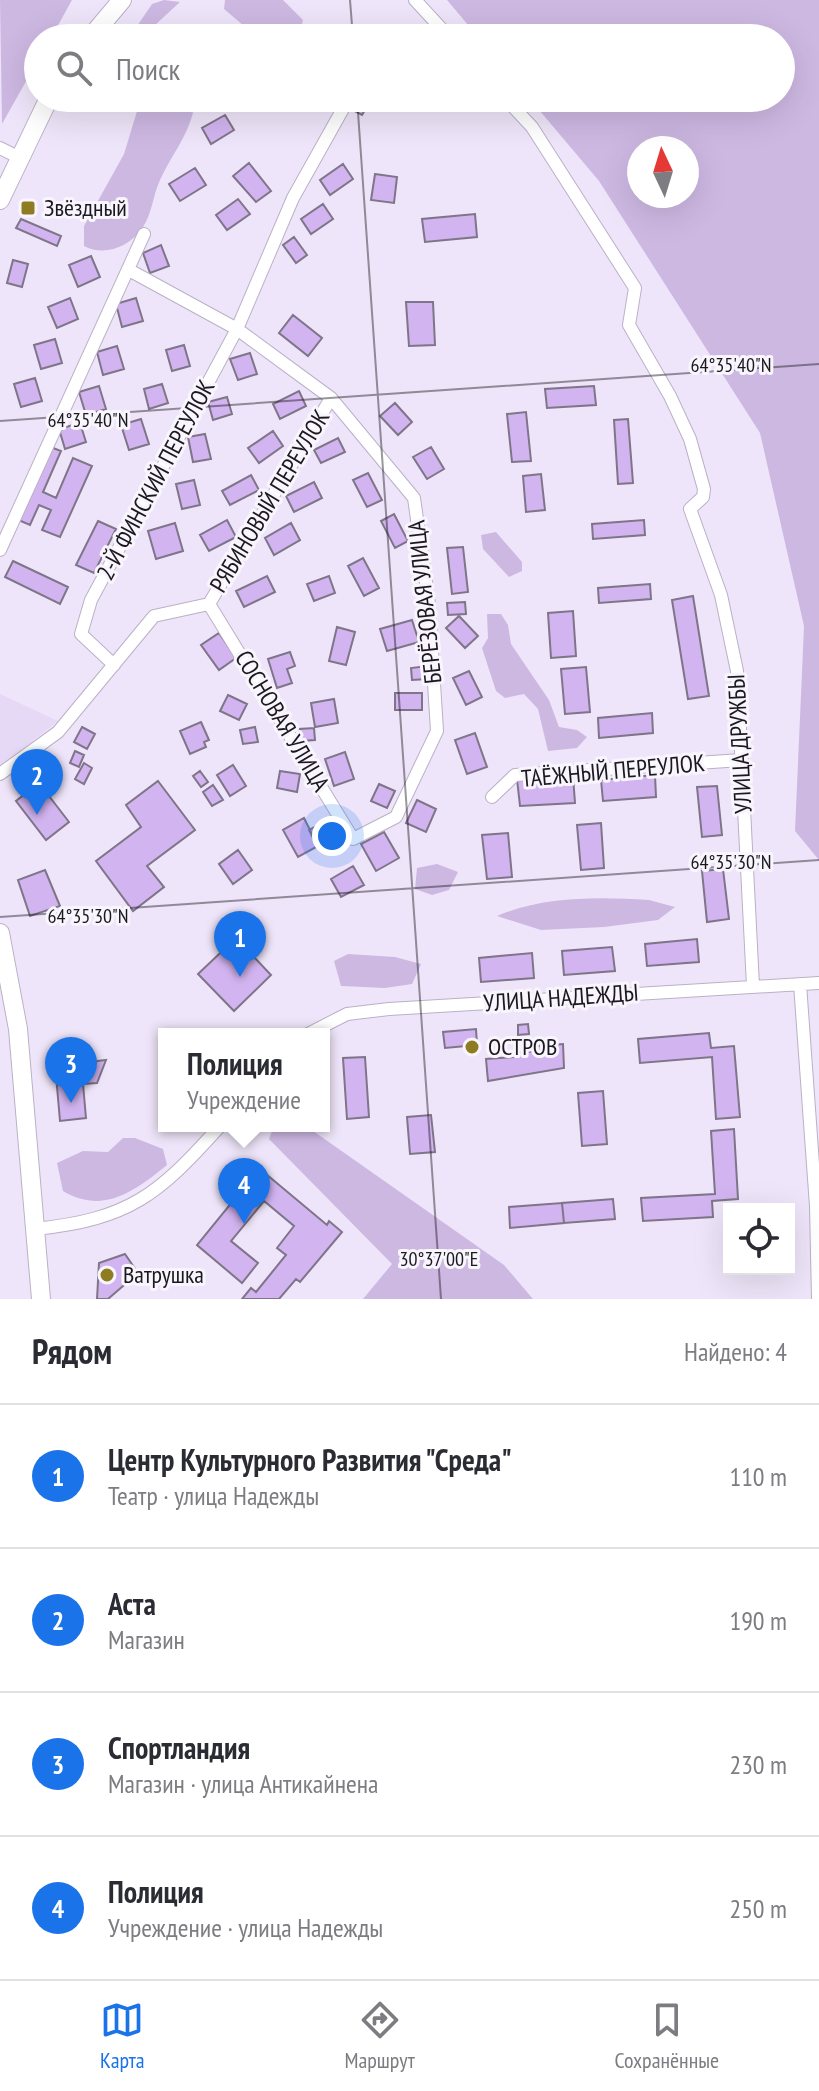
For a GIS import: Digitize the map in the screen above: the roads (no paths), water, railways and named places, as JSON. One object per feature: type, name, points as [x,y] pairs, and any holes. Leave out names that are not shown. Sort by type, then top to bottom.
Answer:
[{"type":"main road","points":[[102,24],[122,0]]},
{"type":"main road","points":[[0,200],[42,112]]},
{"type":"main road","points":[[0,933],[18,1029],[41,1299]]},
{"type":"street","points":[[415,0],[437,24]]},
{"type":"street","points":[[237,329],[293,198],[341,112]]},
{"type":"street","name":"УЛИЦА ДРУЖБЫ","points":[[518,112],[532,127],[635,288],[629,325],[670,396],[701,474],[703,497],[690,509],[721,595],[737,671],[753,986]]},
{"type":"street","points":[[0,148],[18,157]]},
{"type":"street","points":[[0,550],[144,234]]},
{"type":"street","name":"БЕРЁЗОВАЯ УЛИЦА","points":[[129,270],[237,329],[331,398],[414,498],[429,604],[437,731],[396,817],[353,839]]},
{"type":"street","name":"2-Й ФИНСКИЙ ПЕРЕУЛОК","points":[[114,665],[81,634],[91,600],[237,329]]},
{"type":"street","name":"РЯБИНОВЫЙ ПЕРЕУЛОК","points":[[209,604],[331,398]]},
{"type":"street","points":[[0,774],[58,732],[154,616],[209,604]]},
{"type":"street","name":"СОСНОВАЯ УЛИЦА","points":[[209,604],[353,839]]},
{"type":"street","name":"ТАЁЖНЫЙ ПЕРЕУЛОК","points":[[492,797],[515,775],[742,760]]},
{"type":"street","name":"УЛИЦА НАДЕЖДЫ","points":[[320,1028],[347,1014],[389,1009],[819,983]]},
{"type":"street","points":[[800,984],[816,1206],[818,1299]]},
{"type":"street","points":[[35,1229],[99,1220],[139,1203],[175,1176],[215,1132]]},
{"type":"place","name":"Звёздный","points":[[28,208]]},
{"type":"place","name":"Аста","points":[[37,815]]},
{"type":"place","name":"Центр Культурного Развития \"Среда\"","points":[[240,977]]},
{"type":"place","name":"ОСТРОВ","points":[[472,1047]]},
{"type":"place","name":"Спортландия","points":[[71,1103]]},
{"type":"place","name":"Полиция","points":[[244,1224]]},
{"type":"place","name":"Ватрушка","points":[[107,1275]]}]
